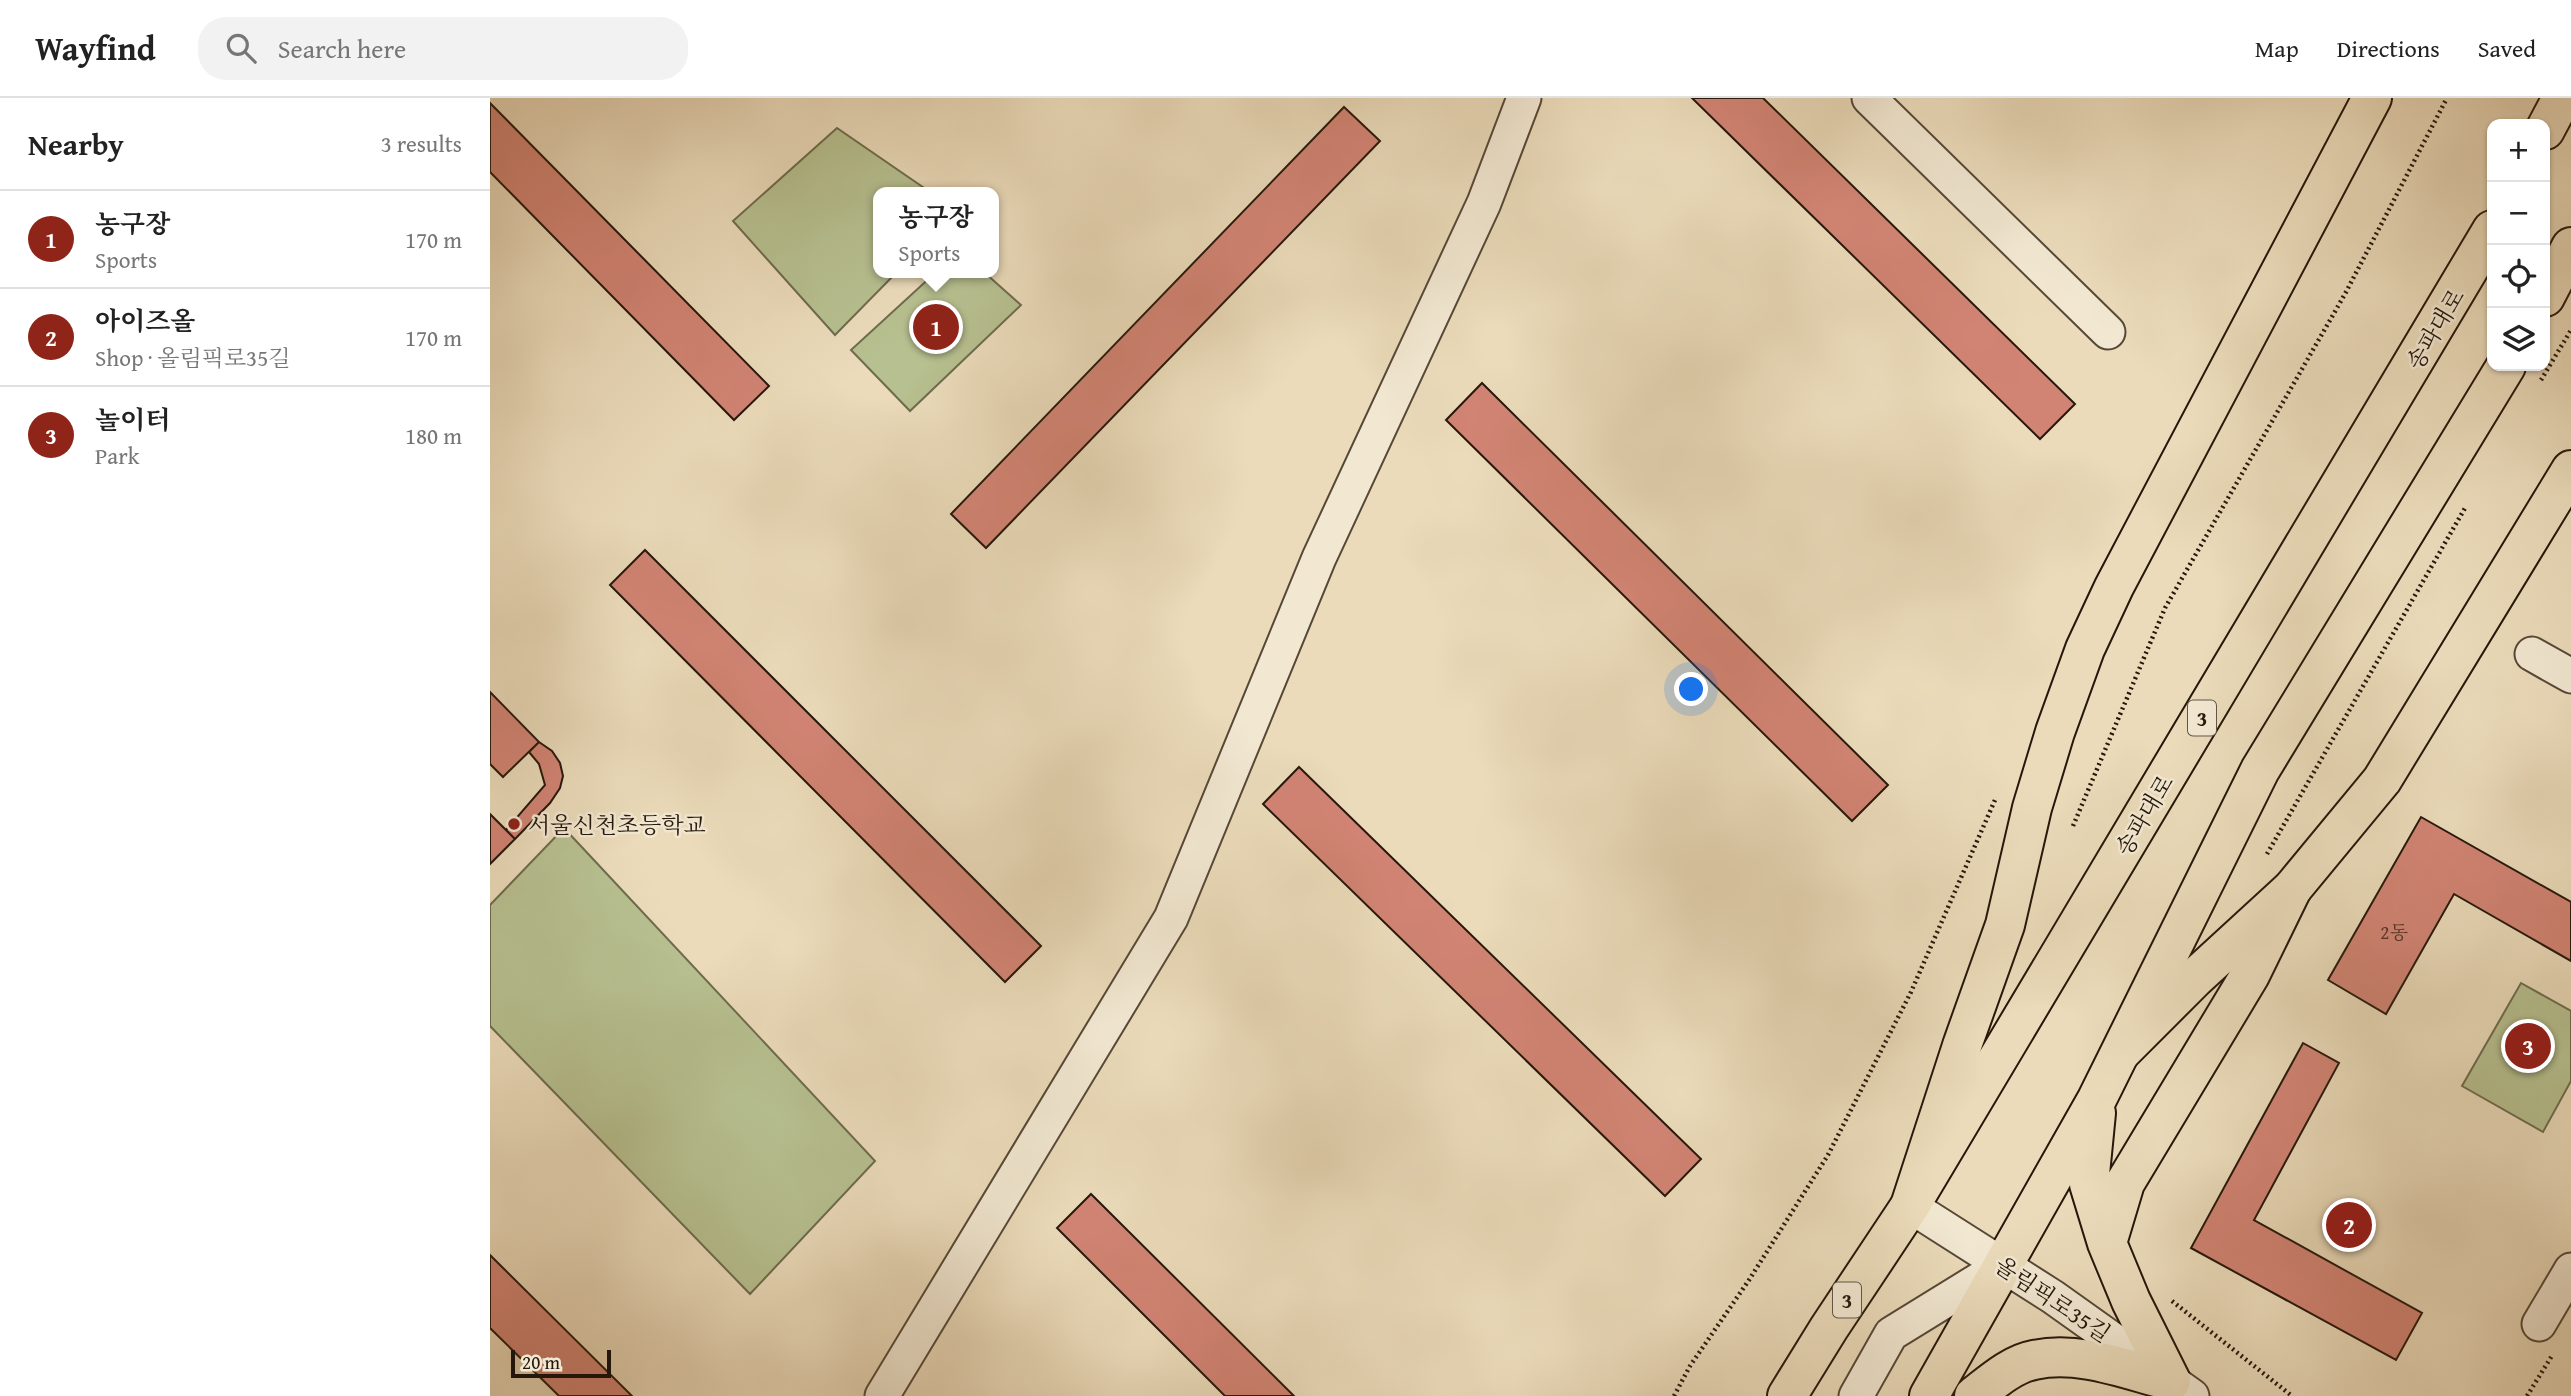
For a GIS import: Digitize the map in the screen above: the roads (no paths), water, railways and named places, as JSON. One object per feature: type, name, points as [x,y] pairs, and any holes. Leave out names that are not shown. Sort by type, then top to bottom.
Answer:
[{"type":"main road","points":[[1910,1206],[2005,925],[2032,808],[2055,732],[2085,649],[2114,587],[2372,98]]},
{"type":"main road","points":[[2550,121],[2562,98]]},
{"type":"main road","name":"송파대로","points":[[1787,1396],[1910,1206],[2487,238]]},
{"type":"main road","points":[[2550,287],[2571,247]]},
{"type":"main road","points":[[1929,1396],[2097,1099],[2260,770],[2503,371]]},
{"type":"main road","points":[[2121,1052],[2195,978],[2292,889],[2382,780],[2571,470]]},
{"type":"main road","points":[[2108,1243],[2125,1183],[2250,975],[2292,889]]},
{"type":"main road","points":[[2097,1099],[2090,1184],[2108,1243],[2131,1301],[2182,1389]]},
{"type":"main road","points":[[1974,1396],[2000,1377],[2031,1360],[2073,1356],[2182,1389]]},
{"type":"street","points":[[882,1396],[1171,918],[1319,558],[1484,203],[1524,98]]},
{"type":"street","points":[[1869,98],[2108,332]]},
{"type":"street","points":[[2532,654],[2571,676]]},
{"type":"street","name":"올림픽로35길","points":[[1910,1206],[2053,1297],[2182,1389]]},
{"type":"street","points":[[1856,1396],[1891,1334],[2003,1265]]},
{"type":"street","points":[[2549,1334],[2571,1270]]},
{"type":"place","name":"농구장","points":[[936,327]]},
{"type":"place","name":"서울신천초등학교","points":[[514,824]]},
{"type":"place","name":"놀이터","points":[[2528,1046]]},
{"type":"place","name":"아이즈올","points":[[2349,1225]]}]
